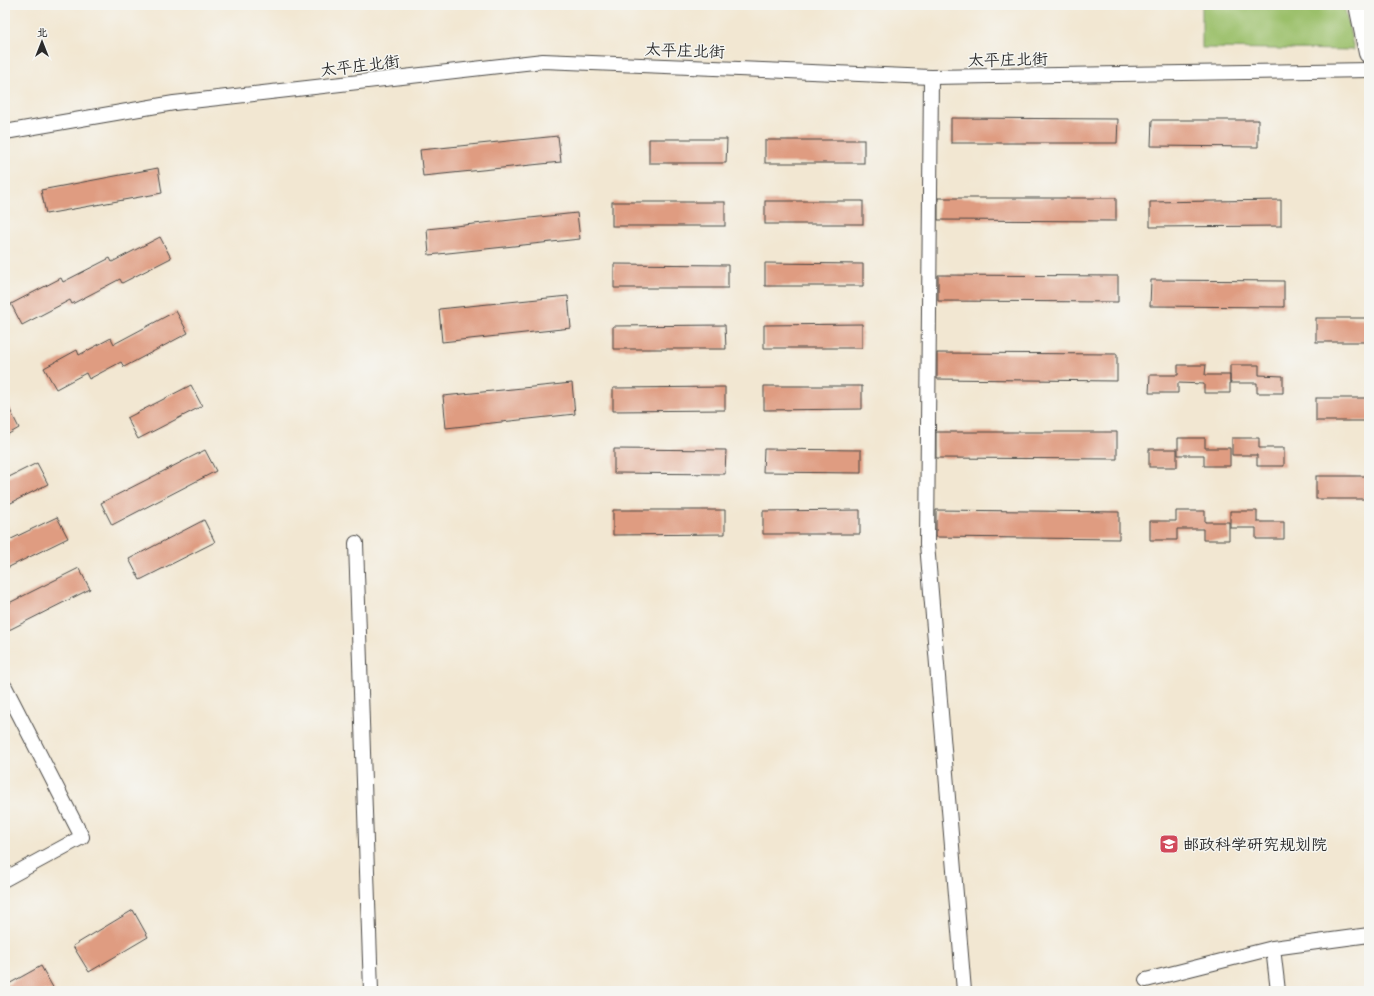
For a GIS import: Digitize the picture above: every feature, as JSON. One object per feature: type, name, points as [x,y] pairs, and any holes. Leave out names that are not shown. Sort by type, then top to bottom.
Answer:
[{"type":"street","points":[[1358,5],[1369,53]]},
{"type":"street","name":"太平庄北街","points":[[5,132],[174,103],[543,61],[931,77],[1369,70]]},
{"type":"street","points":[[931,77],[927,544],[964,991]]},
{"type":"street","points":[[356,543],[371,991]]},
{"type":"street","points":[[5,687],[82,837],[5,879]]},
{"type":"street","points":[[1146,980],[1273,948],[1369,935]]},
{"type":"street","points":[[1273,948],[1278,991]]},
{"type":"green space","points":[[1202,5],[1344,5],[1354,50],[1202,48]]},
{"type":"building","points":[[951,118],[1118,119],[1117,143],[951,143]]},
{"type":"building","points":[[1152,120],[1258,120],[1258,147],[1151,146]]},
{"type":"building","points":[[558,136],[561,162],[423,176],[420,150]]},
{"type":"building","points":[[649,139],[727,139],[726,163],[649,163]]},
{"type":"building","points":[[765,140],[864,140],[864,163],[765,163]]},
{"type":"building","points":[[158,168],[162,193],[46,214],[41,190]]},
{"type":"building","points":[[938,198],[1116,198],[1116,221],[938,220]]},
{"type":"building","points":[[1281,200],[1281,226],[1150,227],[1150,202]]},
{"type":"building","points":[[765,201],[863,201],[863,224],[765,224]]},
{"type":"building","points":[[612,202],[725,202],[725,226],[612,226]]},
{"type":"building","points":[[577,213],[580,239],[429,255],[427,229]]},
{"type":"building","points":[[160,237],[171,258],[122,283],[120,279],[72,304],[70,300],[22,325],[11,304],[61,278],[63,282],[110,258],[112,262]]},
{"type":"building","points":[[765,263],[863,264],[863,286],[765,286]]},
{"type":"building","points":[[614,264],[728,265],[728,288],[614,288]]},
{"type":"building","points":[[938,275],[1118,276],[1118,302],[938,301]]},
{"type":"building","points":[[1151,280],[1284,281],[1284,307],[1150,306]]},
{"type":"building","points":[[568,296],[571,328],[442,342],[439,309]]},
{"type":"building","points":[[176,311],[188,333],[124,367],[121,362],[89,379],[86,373],[56,389],[44,368],[77,350],[79,355],[111,338],[114,344]]},
{"type":"building","points":[[1316,318],[1369,318],[1369,342],[1316,342]]},
{"type":"building","points":[[862,324],[862,348],[764,348],[764,325]]},
{"type":"building","points":[[725,325],[726,349],[613,349],[613,326]]},
{"type":"building","points":[[937,353],[1117,354],[1117,381],[937,379]]},
{"type":"building","points":[[1178,365],[1206,365],[1205,375],[1230,375],[1230,393],[1204,393],[1204,384],[1178,383],[1178,393],[1149,393],[1150,375],[1178,375]]},
{"type":"building","points":[[1230,365],[1259,365],[1259,375],[1283,376],[1283,393],[1257,393],[1257,383],[1230,383]]},
{"type":"building","points":[[572,383],[575,414],[446,428],[443,396]]},
{"type":"building","points":[[191,385],[202,406],[138,439],[127,418]]},
{"type":"building","points":[[764,386],[862,386],[862,409],[764,410]]},
{"type":"building","points":[[725,387],[725,410],[613,411],[613,388]]},
{"type":"building","points":[[1316,398],[1369,398],[1369,421],[1316,421]]},
{"type":"building","points":[[5,400],[19,428],[5,436]]},
{"type":"building","points":[[936,432],[1117,432],[1117,459],[936,458]]},
{"type":"building","points":[[1178,438],[1205,438],[1205,448],[1230,448],[1230,466],[1204,466],[1204,455],[1178,455]]},
{"type":"building","points":[[1232,438],[1259,438],[1259,448],[1284,448],[1284,466],[1257,466],[1257,455],[1232,455]]},
{"type":"building","points":[[614,449],[726,450],[725,474],[614,473]]},
{"type":"building","points":[[764,449],[861,450],[861,473],[763,472]]},
{"type":"building","points":[[1149,449],[1177,449],[1177,467],[1149,467]]},
{"type":"building","points":[[205,450],[216,471],[112,525],[101,503]]},
{"type":"building","points":[[37,463],[48,484],[5,506],[5,479]]},
{"type":"building","points":[[1316,476],[1369,476],[1369,499],[1316,499]]},
{"type":"building","points":[[613,510],[725,510],[725,534],[613,535]]},
{"type":"building","points":[[860,510],[860,534],[763,534],[763,511]]},
{"type":"building","points":[[936,510],[1119,512],[1119,539],[936,537]]},
{"type":"building","points":[[1176,511],[1205,511],[1205,522],[1229,522],[1229,540],[1203,540],[1203,529],[1177,529],[1177,540],[1150,540],[1150,521],[1176,521]]},
{"type":"building","points":[[1230,511],[1257,511],[1257,522],[1284,522],[1284,539],[1256,539],[1256,528],[1230,528]]},
{"type":"building","points":[[57,517],[68,538],[5,569],[5,542]]},
{"type":"building","points":[[204,520],[215,542],[140,580],[129,559]]},
{"type":"building","points":[[79,568],[90,589],[5,632],[5,605]]},
{"type":"building","points":[[133,910],[148,937],[89,972],[73,946]]},
{"type":"building","points":[[41,966],[55,991],[5,991],[5,986]]},
{"type":"place","name":"邮政科学研究规划院","points":[[1169,844]]}]
